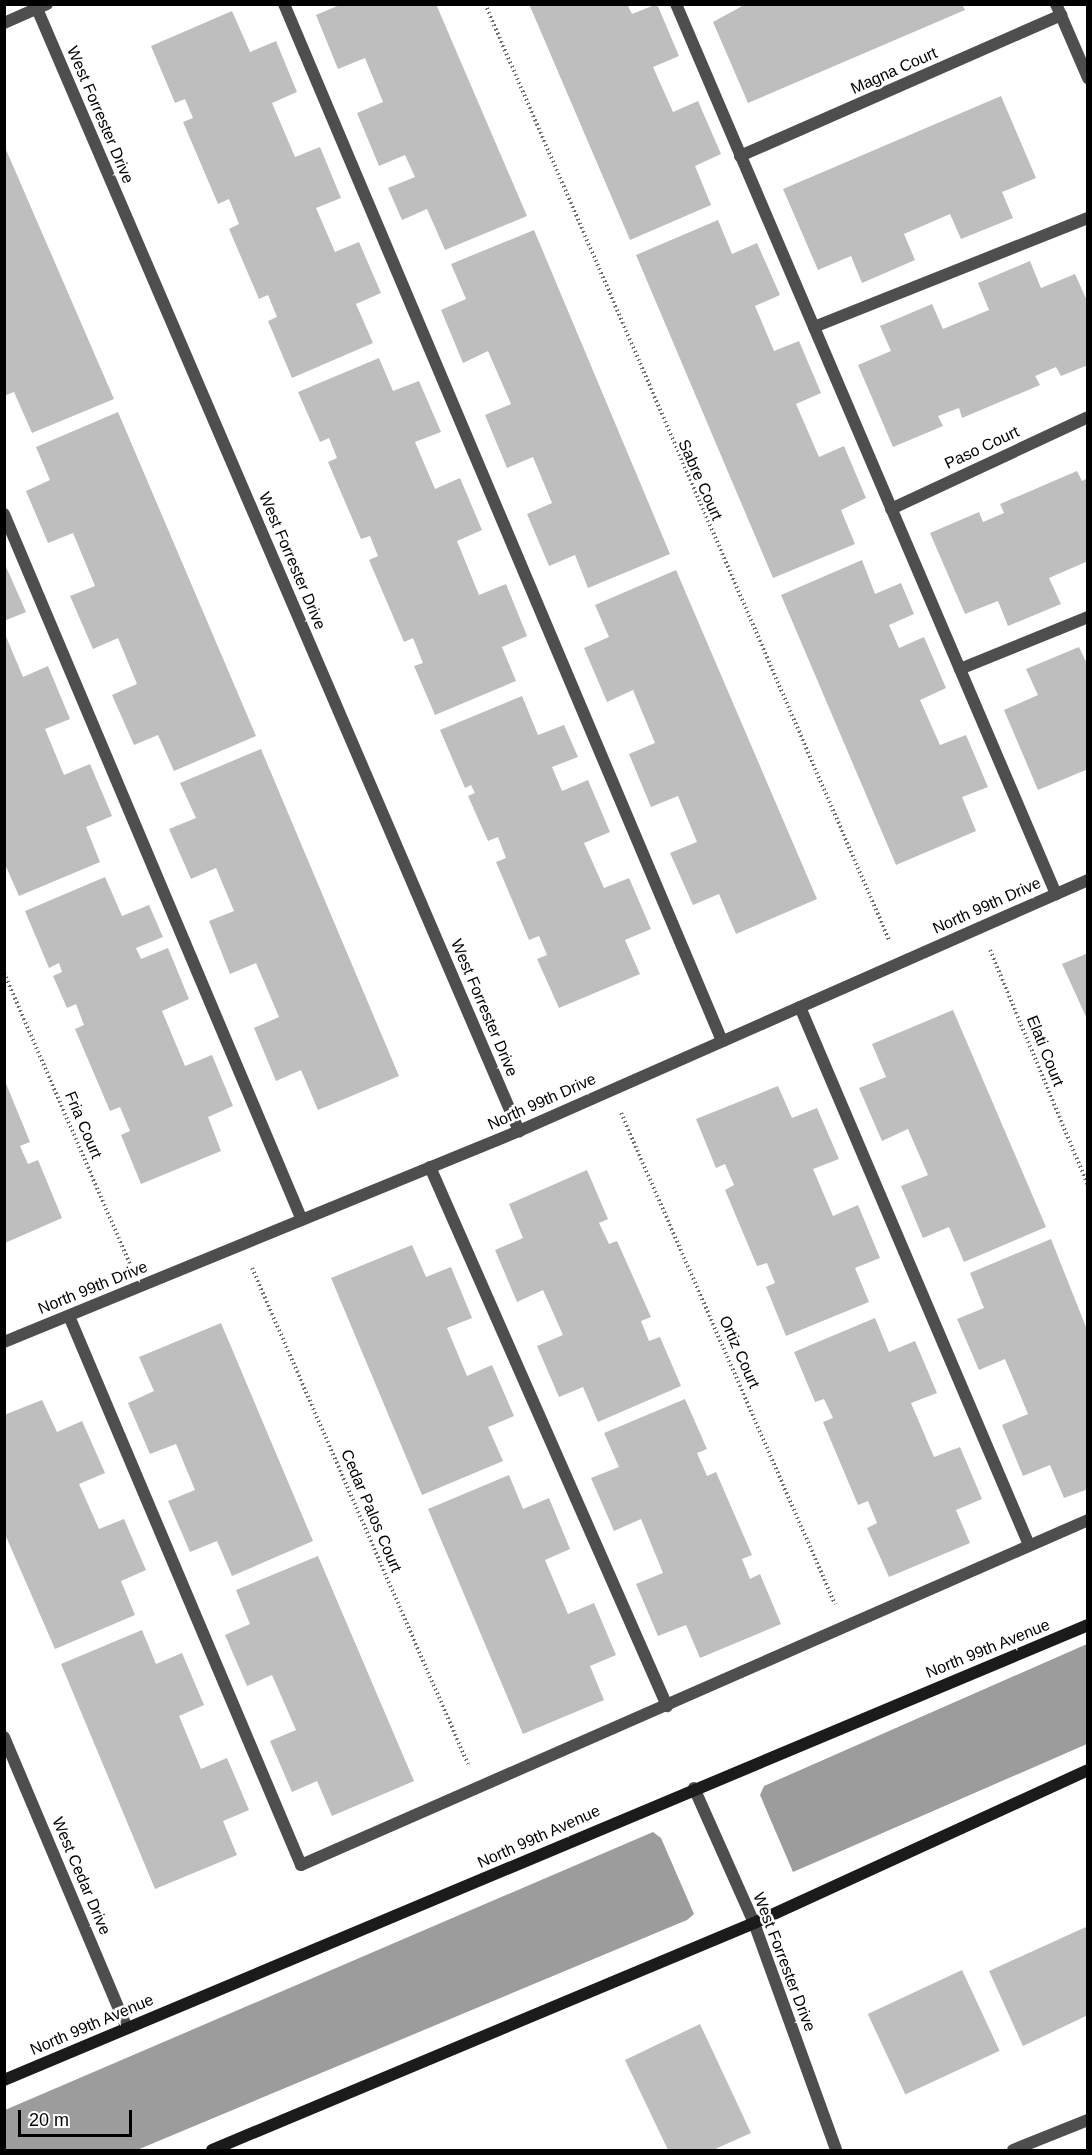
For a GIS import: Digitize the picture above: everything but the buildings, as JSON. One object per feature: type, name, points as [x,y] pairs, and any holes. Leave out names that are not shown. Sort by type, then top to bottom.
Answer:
[{"type":"main road","name":"North 99th Avenue","points":[[4,2080],[694,1788],[1088,1625]]},
{"type":"main road","points":[[212,2151],[754,1923],[1088,1770]]},
{"type":"street","points":[[285,4],[722,1041]]},
{"type":"street","points":[[676,4],[1056,894]]},
{"type":"street","points":[[4,23],[40,6]]},
{"type":"street","name":"West Forrester Drive","points":[[40,6],[519,1131]]},
{"type":"street","points":[[1058,10],[1085,64],[1088,78]]},
{"type":"street","name":"Magna Court","points":[[740,156],[1058,10]]},
{"type":"street","points":[[814,327],[1088,218]]},
{"type":"street","name":"Paso Court","points":[[891,509],[1088,417]]},
{"type":"street","points":[[4,514],[302,1220]]},
{"type":"street","points":[[960,669],[1088,617]]},
{"type":"street","name":"North 99th Drive","points":[[4,1342],[519,1131],[1088,880]]},
{"type":"street","points":[[800,1007],[1029,1545]]},
{"type":"street","points":[[430,1167],[667,1706]]},
{"type":"street","points":[[69,1316],[301,1865],[477,1786],[667,1706],[844,1624],[1088,1520]]},
{"type":"street","name":"West Cedar Drive","points":[[4,1737],[127,2028]]},
{"type":"street","name":"West Forrester Drive","points":[[694,1788],[754,1923],[836,2151]]},
{"type":"street","points":[[1013,2151],[1088,2120]]},
{"type":"path","name":"Sabre Court","points":[[485,4],[899,963]]},
{"type":"path","name":"Elati Court","points":[[981,927],[1088,1185]]},
{"type":"path","name":"Fria Court","points":[[4,973],[139,1287]]},
{"type":"path","name":"Ortiz Court","points":[[611,1090],[844,1624]]},
{"type":"path","name":"Cedar Palos Court","points":[[243,1245],[477,1786]]},
{"type":"shaded area","points":[[1087,1644],[1087,1744],[793,1872],[760,1795],[764,1786]]},
{"type":"shaded area","points":[[653,1832],[661,1838],[694,1914],[687,1920],[137,2150],[5,2150],[5,2110]]}]
